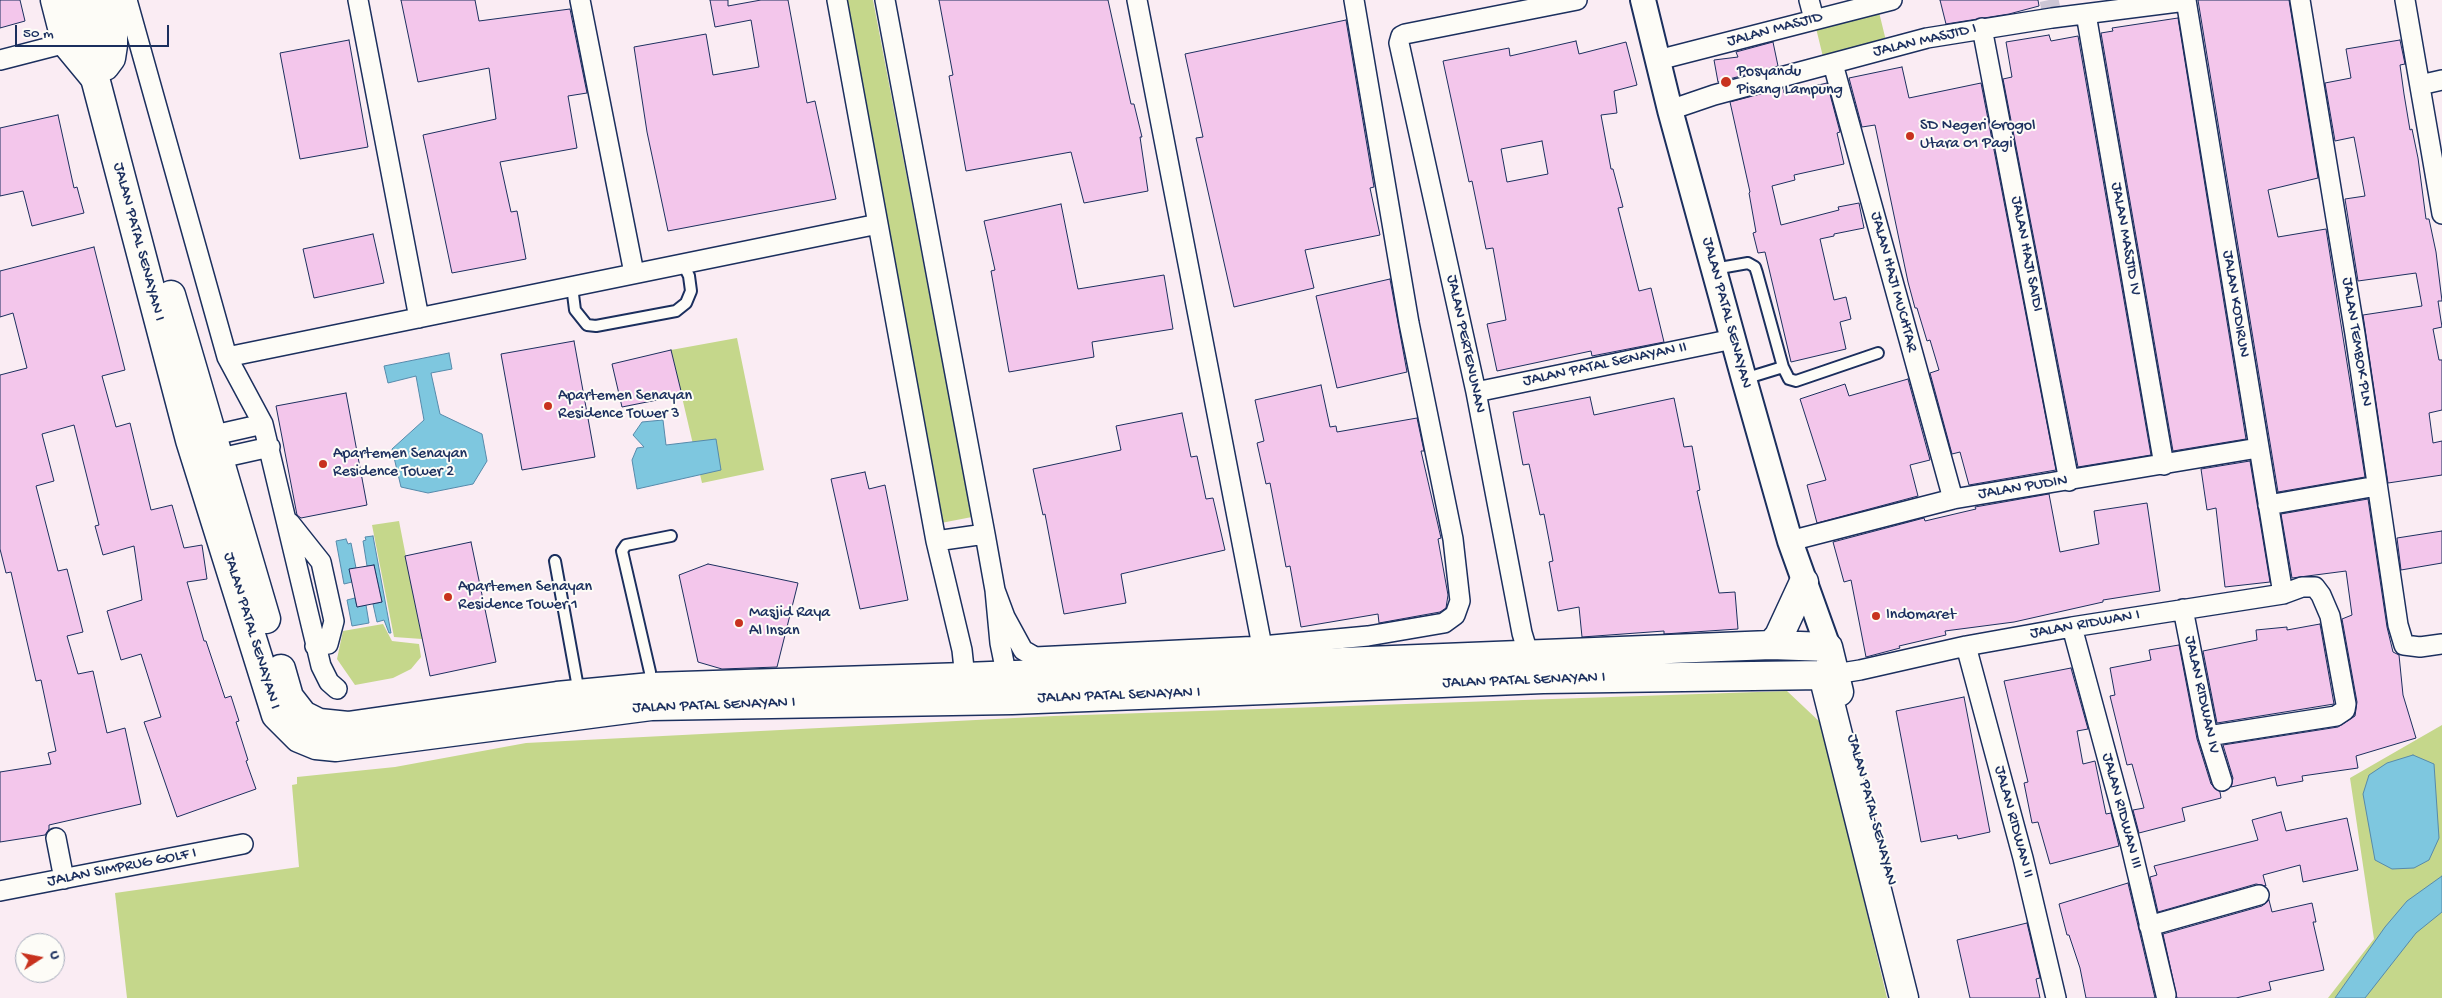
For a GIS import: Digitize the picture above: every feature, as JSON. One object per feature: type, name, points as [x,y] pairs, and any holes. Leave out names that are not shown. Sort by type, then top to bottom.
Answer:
[{"type":"main road","points":[[55,0],[82,38],[100,72],[111,58],[113,45],[113,27],[105,0]]},
{"type":"main road","points":[[80,0],[82,38]]},
{"type":"main road","name":"JALAN PATAL SENAYAN I","points":[[100,72],[205,449],[276,715],[299,738],[316,745],[336,747],[651,696]]},
{"type":"main road","name":"JALAN PATAL SENAYAN I","points":[[205,449],[289,698],[303,715],[319,723],[348,726],[580,694],[651,696],[1829,674]]},
{"type":"main road","points":[[1771,645],[1779,636],[1804,582]]},
{"type":"main road","name":"JALAN PATAL SENAYAN I","points":[[1009,688],[1528,653],[1771,645],[1822,638]]},
{"type":"main road","name":"JALAN PATAL SENAYAN","points":[[1822,638],[1904,998]]},
{"type":"main road","name":"JALAN PATAL SENAYAN","points":[[1829,674],[1920,998]]},
{"type":"street","points":[[127,0],[226,357],[263,424],[316,646],[324,674],[337,689]]},
{"type":"street","points":[[358,0],[418,318]]},
{"type":"street","points":[[580,0],[634,273]]},
{"type":"street","points":[[837,0],[936,541],[962,650],[966,689]]},
{"type":"street","points":[[885,0],[985,534],[995,590],[1000,644],[1009,688]]},
{"type":"street","points":[[1137,0],[1262,646]]},
{"type":"street","points":[[995,590],[1005,618],[1023,650],[1035,657],[1262,646],[1368,636],[1444,623],[1455,615],[1458,608],[1454,539],[1409,323],[1354,0]]},
{"type":"street","name":"JALAN PERTENUNAN","points":[[1528,653],[1522,633],[1476,392],[1399,43],[1401,36],[1577,0]]},
{"type":"street","name":"JALAN PATAL SENAYAN","points":[[1643,0],[1670,110],[1744,380],[1790,541],[1822,638]]},
{"type":"street","points":[[1810,0],[1814,19]]},
{"type":"street","name":"JALAN MASJID","points":[[1658,60],[1892,0]]},
{"type":"street","name":"JALAN TEMBOK PLN","points":[[2300,0],[2355,334],[2398,625],[2404,645],[2420,647],[2442,644]]},
{"type":"street","points":[[2405,0],[2442,214]]},
{"type":"street","name":"JALAN MASJID I","points":[[1670,110],[1714,95],[1927,38],[2052,16],[2187,5]]},
{"type":"street","name":"JALAN KODIRUN","points":[[2187,5],[2283,594]]},
{"type":"street","name":"JALAN MASJID IV","points":[[2086,14],[2164,465]]},
{"type":"street","name":"JALAN HAJI SAIDI","points":[[1982,28],[2069,481]]},
{"type":"street","points":[[0,60],[82,38]]},
{"type":"street","name":"JALAN HAJI MUCHTAR","points":[[1833,64],[1953,499]]},
{"type":"street","points":[[2420,84],[2442,80]]},
{"type":"street","points":[[226,357],[878,224]]},
{"type":"street","name":"JALAN PATAL SENAYAN II","points":[[1476,392],[1733,338]]},
{"type":"street","points":[[205,449],[263,424]]},
{"type":"street","points":[[205,449],[270,448]]},
{"type":"street","name":"JALAN PUDIN","points":[[1790,541],[1953,499],[2258,448]]},
{"type":"street","points":[[2268,505],[2377,486]]},
{"type":"street","points":[[936,541],[985,534]]},
{"type":"street","name":"JALAN RIDWAN I","points":[[1829,674],[1860,670],[1966,646],[2072,627],[2283,594],[2302,588],[2315,587],[2330,616],[2346,710],[2336,716],[2208,736]]},
{"type":"street","name":"JALAN RIDWAN IV","points":[[2183,609],[2208,736],[2222,781]]},
{"type":"street","name":"JALAN RIDWAN III","points":[[2072,627],[2130,842],[2166,995]]},
{"type":"street","name":"JALAN RIDWAN II","points":[[1966,646],[2023,858],[2056,998]]},
{"type":"street","points":[[56,838],[64,879]]},
{"type":"street","name":"JALAN SIMPRUG GOLF I","points":[[0,891],[243,844]]},
{"type":"street","points":[[2149,926],[2259,895]]},
{"type":"lane","points":[[1714,269],[1748,262],[1755,267],[1783,367],[1789,379],[1796,381],[1878,353]]},
{"type":"lane","points":[[572,286],[575,310],[587,325],[596,326],[676,311],[686,303],[692,291],[689,276],[683,264]]},
{"type":"lane","points":[[1744,380],[1783,367]]},
{"type":"lane","points":[[651,696],[650,672],[622,551],[626,545],[670,536]]},
{"type":"lane","points":[[555,561],[580,694]]},
{"type":"green space","points":[[844,0],[873,0],[972,517],[941,523]]},
{"type":"green space","points":[[1878,8],[1887,45],[1824,61],[1815,24]]},
{"type":"green space","points":[[737,338],[764,470],[702,483],[671,350]]},
{"type":"green space","points":[[399,521],[422,639],[394,637],[372,525]]},
{"type":"green space","points":[[383,624],[392,641],[419,644],[421,657],[411,669],[393,678],[355,685],[337,659],[343,631]]},
{"type":"green space","points":[[1787,691],[1822,724],[1887,998],[127,998],[115,893],[299,867],[292,785],[297,784],[297,777],[395,767],[526,743],[1054,716]]},
{"type":"green space","points":[[2442,725],[2442,998],[2328,998],[2374,939],[2350,778]]},
{"type":"water","points":[[449,353],[452,369],[431,373],[440,414],[482,434],[487,461],[473,484],[428,493],[401,487],[392,449],[424,420],[416,376],[388,383],[384,366]]},
{"type":"water","points":[[663,420],[666,445],[716,439],[721,470],[637,489],[632,460],[637,448],[644,447],[633,435],[642,422]]},
{"type":"water","points":[[373,536],[391,633],[389,633],[384,620],[377,622],[373,604],[382,602],[374,565],[367,566],[363,541],[366,540],[365,537]]},
{"type":"water","points":[[346,539],[348,544],[351,543],[356,568],[352,582],[344,584],[336,541]]},
{"type":"water","points":[[355,598],[357,607],[366,605],[369,623],[352,626],[347,600]]},
{"type":"water","points":[[2413,755],[2434,764],[2439,838],[2429,860],[2414,868],[2392,869],[2375,860],[2363,794],[2369,775],[2387,763]]},
{"type":"water","points":[[2442,876],[2442,912],[2416,933],[2365,998],[2335,998],[2385,927],[2407,901]]},
{"type":"building","points":[[0,0],[20,0],[25,21],[0,28]]},
{"type":"building","points":[[401,0],[475,0],[479,21],[570,9],[587,93],[568,96],[577,148],[500,162],[511,212],[517,211],[526,259],[452,273],[423,135],[496,119],[489,68],[418,82]]},
{"type":"building","points":[[710,0],[728,0],[728,6],[761,0],[788,0],[807,103],[815,101],[836,199],[668,231],[647,132],[634,47],[706,34],[713,75],[759,67],[751,20],[715,27]]},
{"type":"building","points":[[939,0],[1108,0],[1131,104],[1134,104],[1142,137],[1140,137],[1148,191],[1084,203],[1071,152],[966,171],[949,76],[953,75]]},
{"type":"building","points":[[1940,0],[2038,0],[2039,6],[2009,14],[1946,24]]},
{"type":"building","points":[[2198,0],[2289,0],[2318,178],[2268,190],[2278,237],[2326,229],[2365,477],[2278,492]]},
{"type":"building","points":[[2178,18],[2246,439],[2173,451],[2101,33],[2113,31],[2112,28]]},
{"type":"building","points":[[1346,20],[1374,187],[1370,188],[1380,235],[1305,250],[1314,288],[1234,307],[1196,138],[1203,137],[1185,54]]},
{"type":"building","points":[[2049,35],[2051,41],[2078,36],[2151,455],[2078,467],[2003,79],[2012,77],[2006,42]]},
{"type":"building","points":[[349,40],[368,147],[300,159],[280,53]]},
{"type":"building","points":[[2400,40],[2405,64],[2400,65],[2404,94],[2410,130],[2412,129],[2418,158],[2426,219],[2429,219],[2436,252],[2442,301],[2438,301],[2442,327],[2433,329],[2439,360],[2442,360],[2442,410],[2429,413],[2433,443],[2442,441],[2442,475],[2388,483],[2363,315],[2422,306],[2416,273],[2358,281],[2345,199],[2365,196],[2354,137],[2335,141],[2325,83],[2351,78],[2346,49]]},
{"type":"building","points":[[1576,41],[1579,54],[1626,42],[1637,85],[1614,91],[1617,113],[1601,115],[1611,169],[1613,169],[1623,207],[1618,208],[1639,291],[1651,288],[1664,342],[1592,356],[1591,351],[1497,371],[1487,324],[1506,320],[1493,248],[1486,249],[1472,181],[1469,182],[1443,61],[1509,48],[1510,56]],"holes":[[[1542,141],[1548,174],[1507,182],[1501,149]]]},
{"type":"building","points":[[1773,42],[1778,66],[1718,82],[1714,60],[1738,57],[1736,52]]},
{"type":"building","points":[[1902,67],[1909,98],[1981,83],[2056,470],[1969,485],[1960,452],[1952,454],[1930,373],[1939,370],[1930,340],[1927,341],[1917,308],[1915,308],[1908,282],[1875,125],[1862,127],[1849,78]]},
{"type":"building","points":[[1827,83],[1840,132],[1837,133],[1844,164],[1794,175],[1795,180],[1772,186],[1781,225],[1839,210],[1838,207],[1859,203],[1864,228],[1820,239],[1834,300],[1846,297],[1851,319],[1840,322],[1846,349],[1791,362],[1765,252],[1758,253],[1753,233],[1756,232],[1750,192],[1730,102],[1783,88],[1784,93]]},
{"type":"building","points":[[58,115],[74,188],[77,187],[84,213],[32,226],[23,191],[0,196],[0,128]]},
{"type":"building","points":[[1061,204],[1078,289],[1164,275],[1173,329],[1092,342],[1094,357],[1009,372],[991,271],[995,270],[984,221]]},
{"type":"building","points":[[373,234],[384,283],[314,298],[303,249]]},
{"type":"building","points":[[94,247],[125,370],[102,376],[116,427],[130,423],[151,510],[172,505],[184,548],[202,545],[207,579],[187,582],[204,641],[206,641],[225,698],[231,696],[239,721],[236,722],[248,760],[246,761],[256,789],[177,817],[144,722],[161,717],[141,654],[121,660],[107,611],[142,600],[134,546],[103,555],[95,526],[99,525],[74,425],[42,434],[54,481],[36,486],[58,571],[67,569],[83,632],[67,636],[78,674],[93,671],[107,733],[125,728],[141,804],[49,825],[45,835],[0,842],[0,772],[51,764],[48,753],[56,751],[41,680],[36,681],[11,572],[6,573],[0,549],[0,375],[27,368],[13,313],[0,317],[0,271]]},
{"type":"building","points":[[1390,279],[1407,372],[1337,388],[1316,296]]},
{"type":"building","name":"Apartemen Senayan Residence Tower 3","points":[[574,341],[595,457],[522,470],[501,354]]},
{"type":"building","points":[[671,350],[682,395],[622,407],[612,364]]},
{"type":"building","points":[[1908,379],[1930,460],[1910,465],[1918,496],[1817,523],[1807,485],[1826,480],[1800,399],[1845,384],[1849,396]]},
{"type":"building","points":[[1321,385],[1330,427],[1336,426],[1337,432],[1417,418],[1424,451],[1421,451],[1441,538],[1438,539],[1448,595],[1446,608],[1440,612],[1379,623],[1378,614],[1301,627],[1290,566],[1286,567],[1270,483],[1266,484],[1257,443],[1264,441],[1255,400]]},
{"type":"building","name":"Apartemen Senayan Residence Tower 2","points":[[346,393],[367,505],[301,518],[297,515],[276,406]]},
{"type":"building","points":[[1590,397],[1594,415],[1674,398],[1684,447],[1692,446],[1700,490],[1697,491],[1719,593],[1735,592],[1738,629],[1664,634],[1664,631],[1582,637],[1579,607],[1558,611],[1549,562],[1553,561],[1544,514],[1540,515],[1529,464],[1523,465],[1513,412]]},
{"type":"building","points":[[1182,413],[1191,457],[1197,456],[1206,499],[1213,498],[1225,550],[1121,574],[1126,603],[1064,614],[1045,514],[1043,515],[1033,469],[1121,450],[1116,426]]},
{"type":"building","points":[[2250,461],[2270,582],[2225,587],[2216,508],[2207,510],[2201,469]]},
{"type":"building","points":[[865,472],[869,489],[885,485],[908,600],[860,609],[831,479]]},
{"type":"building","points":[[2049,494],[2060,552],[2099,544],[2094,511],[2147,503],[2160,591],[2103,600],[2103,602],[2014,622],[1945,631],[1946,635],[1899,646],[1900,648],[1866,657],[1851,580],[1844,582],[1833,542],[1924,518],[1925,521],[1976,509],[1975,507]]},
{"type":"building","points":[[2368,499],[2387,627],[2393,652],[2399,655],[2403,695],[2416,738],[2356,756],[2358,768],[2302,776],[2303,781],[2277,786],[2275,777],[2231,787],[2233,778],[2223,745],[2338,727],[2355,716],[2357,702],[2342,619],[2352,615],[2346,571],[2292,578],[2281,514]]},
{"type":"building","points":[[2442,531],[2442,563],[2401,570],[2397,538]]},
{"type":"building","name":"Apartemen Senayan Residence Tower 1","points":[[471,542],[496,662],[430,676],[405,556]]},
{"type":"building","name":"Masjid Raya Al Insan","points":[[708,564],[798,583],[777,667],[722,669],[698,662],[679,575]]},
{"type":"building","points":[[374,565],[382,602],[357,607],[349,569]]},
{"type":"building","points":[[2320,624],[2334,704],[2217,723],[2203,651],[2257,640],[2256,630],[2287,627],[2287,630]]},
{"type":"building","points":[[2179,645],[2197,739],[2211,784],[2220,792],[2221,798],[2182,808],[2185,821],[2139,833],[2133,810],[2144,808],[2132,764],[2127,765],[2110,696],[2115,695],[2110,668],[2151,660],[2149,650]]},
{"type":"building","points":[[2071,668],[2088,729],[2077,731],[2083,764],[2095,761],[2106,814],[2111,813],[2119,846],[2050,864],[2038,822],[2032,823],[2024,783],[2028,782],[2004,681]]},
{"type":"building","points":[[1964,697],[1990,832],[1958,839],[1957,835],[1921,842],[1896,711]]},
{"type":"building","points":[[2281,812],[2286,831],[2347,818],[2358,870],[2303,882],[2300,865],[2263,875],[2266,886],[2256,884],[2158,912],[2150,877],[2157,875],[2154,866],[2258,840],[2252,820]]},
{"type":"building","points":[[2128,883],[2155,998],[2086,998],[2080,968],[2069,935],[2067,935],[2059,904]]},
{"type":"building","points":[[2269,900],[2272,912],[2312,903],[2316,922],[2313,922],[2324,970],[2269,982],[2271,990],[2236,998],[2177,998],[2163,934],[2262,906]]},
{"type":"building","points":[[2027,923],[2040,978],[2036,979],[2040,998],[1970,998],[1957,940]]},
{"type":"tunnel","points":[[2049,0],[2052,14]]},
{"type":"place","name":"Posyandu Pisang Lampung","points":[[1726,82]]},
{"type":"place","name":"SD Negeri Grogol Utara 01 Pagi","points":[[1910,136]]},
{"type":"place","name":"Apartemen Senayan Residence Tower 3","points":[[548,406]]},
{"type":"place","name":"Apartemen Senayan Residence Tower 2","points":[[323,464]]},
{"type":"place","name":"Apartemen Senayan Residence Tower 1","points":[[448,597]]},
{"type":"place","name":"Indomaret","points":[[1876,616]]},
{"type":"place","name":"Masjid Raya Al Insan","points":[[739,623]]}]
